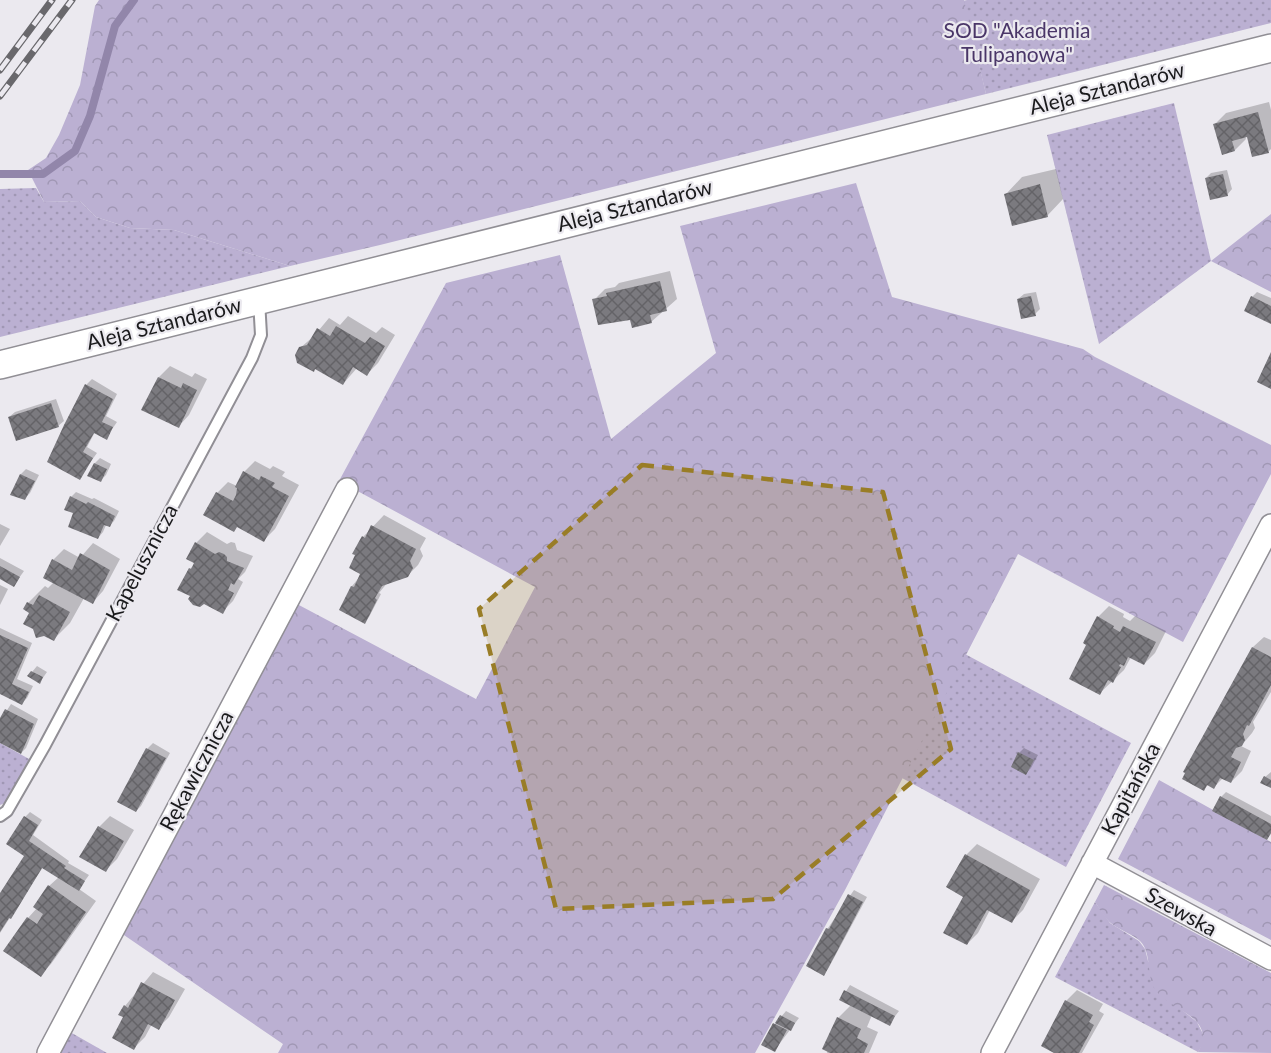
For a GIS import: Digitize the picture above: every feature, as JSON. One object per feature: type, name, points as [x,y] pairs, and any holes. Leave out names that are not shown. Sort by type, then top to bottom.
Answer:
[{"type":"street","name":"Aleja Sztandarów","points":[[0,365],[1271,48]]},
{"type":"street","name":"Rękawicznicza","points":[[48,1053],[347,489]]},
{"type":"street","name":"Kapitańska","points":[[992,1053],[1271,525]]},
{"type":"street","name":"Szewska","points":[[1092,863],[1271,959]]},
{"type":"lane","name":"Kapelusznicza","points":[[0,816],[7,811],[45,745],[252,358],[261,335],[259,300]]},
{"type":"highlighted area","points":[[642,465],[883,492],[951,749],[773,899],[556,909],[479,609]]},
{"type":"green space","points":[[99,0],[964,0],[986,94],[290,266],[174,230],[130,228],[96,217],[80,201],[44,202],[28,170],[46,158],[59,135],[80,85],[95,6]]},
{"type":"green space","name":"SOD \"Akademia Tulipanowa\"","points":[[1271,0],[1271,23],[986,94],[963,1]]},
{"type":"green space","points":[[1174,103],[1211,261],[1099,344],[1047,135]]},
{"type":"green space","points":[[856,183],[892,297],[1083,349],[1271,445],[1271,474],[1183,642],[1018,554],[845,890],[755,1053],[278,1053],[283,1044],[121,933],[297,604],[476,699],[535,587],[339,481],[446,283],[560,255],[611,439],[716,353],[680,226]]},
{"type":"green space","points":[[36,188],[44,202],[80,201],[96,217],[130,228],[174,230],[290,266],[0,337],[0,189]]},
{"type":"green space","points":[[1271,214],[1271,292],[1211,261]]},
{"type":"green space","points":[[965,654],[1131,743],[1066,867],[902,778]]},
{"type":"green space","points":[[0,743],[31,760],[5,803],[0,805]]},
{"type":"green space","points":[[1159,780],[1271,842],[1271,940],[1118,859]]},
{"type":"green space","points":[[1104,885],[1271,973],[1271,1053],[1198,1052],[1202,1031],[1198,1023],[1157,992],[1151,980],[1144,946],[1140,941],[1109,922],[1095,902]]},
{"type":"green space","points":[[1095,902],[1110,923],[1139,941],[1145,949],[1148,961],[1182,1010],[1197,1022],[1204,1036],[1203,1044],[1198,1052],[1055,977]]},
{"type":"green space","points":[[70,1032],[107,1053],[59,1053]]},
{"type":"building","points":[[1258,112],[1269,153],[1252,157],[1247,137],[1232,141],[1235,151],[1222,155],[1213,124]]},
{"type":"building","points":[[1223,174],[1228,196],[1210,200],[1205,178]]},
{"type":"building","points":[[1040,184],[1048,217],[1012,226],[1004,194]]},
{"type":"building","points":[[660,281],[667,311],[650,315],[652,323],[632,328],[630,320],[598,325],[592,299],[607,296],[606,293]]},
{"type":"building","points":[[1031,296],[1036,316],[1021,319],[1017,299]]},
{"type":"building","points":[[1251,296],[1271,306],[1271,324],[1244,311]]},
{"type":"building","points":[[336,326],[365,343],[370,337],[385,346],[367,376],[353,367],[343,385],[315,369],[314,372],[297,363],[295,355],[299,347],[307,345],[317,328],[330,336]]},
{"type":"building","points":[[1271,352],[1271,389],[1257,382]]},
{"type":"building","points":[[158,377],[181,388],[183,383],[197,390],[179,428],[141,410]]},
{"type":"building","points":[[85,384],[113,399],[102,422],[113,427],[107,440],[94,433],[83,452],[93,458],[80,480],[47,462]]},
{"type":"building","points":[[51,403],[59,427],[16,441],[8,417]]},
{"type":"building","points":[[94,463],[107,469],[101,482],[87,476]]},
{"type":"building","points":[[243,471],[259,480],[261,476],[275,483],[272,487],[289,496],[264,542],[237,527],[234,532],[203,515],[216,492],[233,501],[237,488],[235,487]]},
{"type":"building","points":[[20,474],[35,481],[25,500],[10,495]]},
{"type":"building","points":[[70,496],[86,504],[88,502],[115,516],[110,527],[104,525],[98,539],[68,527],[73,513],[64,510]]},
{"type":"building","points":[[371,525],[416,549],[410,561],[413,568],[408,577],[382,586],[365,624],[339,610],[360,574],[349,568],[355,555],[352,554],[362,536],[365,538]]},
{"type":"building","points":[[195,542],[215,554],[219,552],[224,554],[227,561],[244,568],[234,585],[231,583],[228,590],[234,593],[223,614],[204,604],[200,607],[193,605],[188,599],[190,596],[177,590],[194,563],[186,559]]},
{"type":"building","points":[[80,553],[110,570],[93,604],[43,578],[52,559],[72,570]]},
{"type":"building","points":[[0,566],[20,577],[14,587],[0,579]]},
{"type":"building","points":[[39,595],[70,612],[54,641],[44,636],[36,638],[33,629],[23,624],[29,613],[23,609],[27,602],[33,605]]},
{"type":"building","points":[[1097,616],[1120,632],[1123,626],[1156,642],[1144,665],[1128,657],[1124,666],[1120,664],[1121,667],[1113,683],[1108,680],[1100,695],[1069,679],[1086,645],[1083,643]]},
{"type":"building","points":[[0,635],[28,648],[12,684],[29,692],[22,705],[0,694]]},
{"type":"building","points":[[1252,647],[1271,657],[1271,685],[1249,726],[1247,725],[1243,734],[1245,740],[1242,746],[1236,748],[1231,757],[1241,762],[1231,783],[1220,778],[1214,789],[1207,785],[1204,791],[1182,779],[1185,773],[1183,772]]},
{"type":"building","points":[[31,671],[43,677],[40,684],[27,676]]},
{"type":"building","points":[[5,709],[34,724],[21,754],[0,743],[0,718]]},
{"type":"building","points":[[146,748],[166,758],[136,812],[117,802]]},
{"type":"building","points":[[1018,752],[1034,760],[1026,775],[1011,767]]},
{"type":"building","points":[[1264,776],[1271,780],[1271,788],[1260,783]]},
{"type":"building","points":[[1220,796],[1271,824],[1271,833],[1267,840],[1212,811]]},
{"type":"building","points":[[24,816],[38,825],[29,841],[85,881],[79,891],[42,868],[11,919],[9,918],[0,932],[0,893],[24,856],[6,844]]},
{"type":"building","points":[[98,826],[124,841],[106,872],[79,857]]},
{"type":"building","points":[[965,854],[1030,890],[1012,923],[987,910],[967,945],[943,933],[963,897],[946,887]]},
{"type":"building","points":[[48,885],[86,912],[41,977],[3,951],[27,917],[37,924],[43,914],[33,907]]},
{"type":"building","points":[[848,894],[863,902],[824,976],[806,966],[826,928],[829,929]]},
{"type":"building","points":[[141,982],[175,1000],[159,1030],[148,1024],[134,1050],[112,1038],[123,1017],[118,1015],[124,1005],[128,1008]]},
{"type":"building","points":[[844,990],[895,1016],[890,1026],[839,1000]]},
{"type":"building","points":[[1065,1000],[1093,1015],[1089,1022],[1094,1025],[1079,1053],[1054,1053],[1041,1046]]},
{"type":"building","points":[[780,1015],[795,1023],[791,1031],[775,1023]]},
{"type":"building","points":[[837,1017],[861,1029],[857,1038],[868,1044],[864,1053],[830,1053],[822,1049]]},
{"type":"building","points":[[773,1023],[787,1030],[775,1052],[761,1045]]},
{"type":"waterway","points":[[0,174],[43,174],[75,151],[90,116],[115,26],[134,0]]},
{"type":"railway","points":[[0,70],[52,0]]},
{"type":"railway","points":[[0,96],[72,0]]}]
